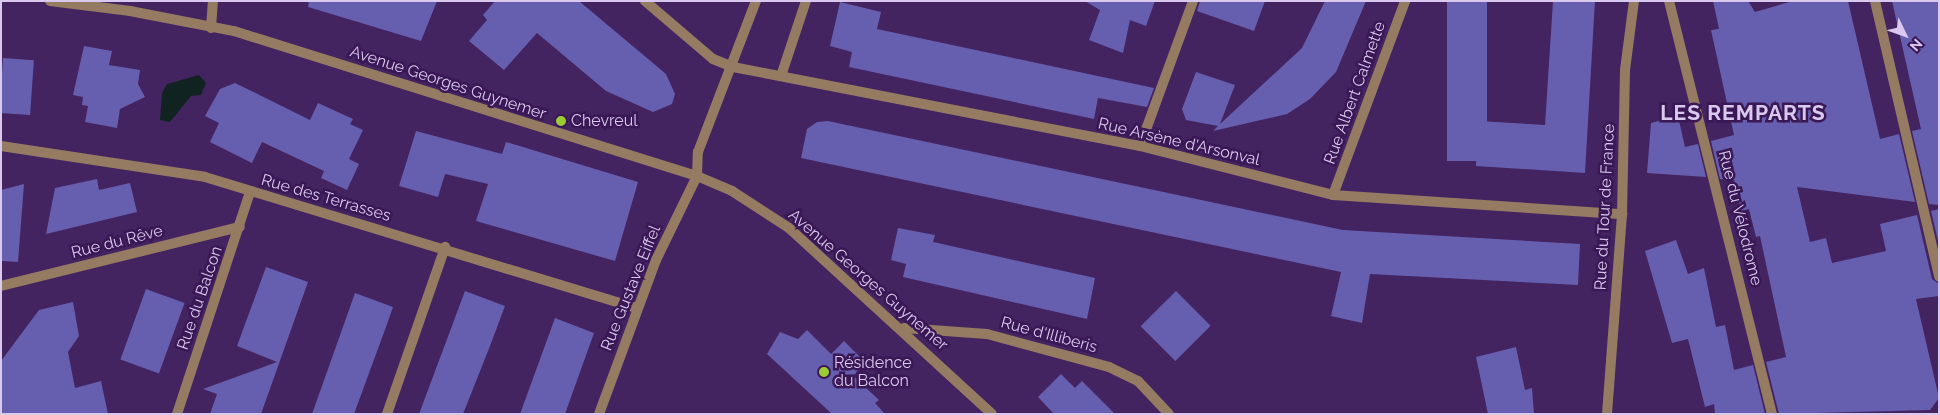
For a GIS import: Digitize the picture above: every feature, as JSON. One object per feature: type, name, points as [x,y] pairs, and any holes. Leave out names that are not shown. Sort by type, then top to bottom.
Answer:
[{"type":"street","name":"Avenue Georges Guynemer","points":[[50,1],[130,10],[211,28],[234,31],[697,176],[732,191],[790,228],[904,328],[992,414]]},
{"type":"street","points":[[211,28],[213,1]]},
{"type":"street","name":"Rue Arsène d'Arsonval","points":[[645,1],[713,59],[733,68],[1140,146],[1333,195],[1622,214]]},
{"type":"street","points":[[697,176],[698,152],[733,68],[756,1]]},
{"type":"street","points":[[781,76],[806,1]]},
{"type":"street","points":[[1140,146],[1193,1]]},
{"type":"street","name":"Rue Albert Calmette","points":[[1333,195],[1405,1]]},
{"type":"street","name":"Rue du Tour de France","points":[[1607,414],[1622,214],[1625,70],[1634,1]]},
{"type":"street","name":"Rue du Vélodrome","points":[[1669,1],[1772,414]]},
{"type":"street","points":[[1875,1],[1939,277]]},
{"type":"street","name":"Rue des Terrasses","points":[[1,146],[205,177],[250,192],[445,247],[636,308]]},
{"type":"street","name":"Rue Gustave Eiffel","points":[[599,414],[636,308],[697,176]]},
{"type":"street","name":"Rue du Balcon","points":[[177,414],[250,192]]},
{"type":"street","name":"Rue du Rêve","points":[[1,286],[240,227]]},
{"type":"street","points":[[386,414],[445,247]]},
{"type":"street","name":"Rue d'Illiberis","points":[[904,328],[987,334],[1109,367],[1138,381],[1169,414]]},
{"type":"shaded area","points":[[199,75],[206,83],[201,95],[191,96],[170,122],[160,120],[162,93],[167,84]]},
{"type":"building","points":[[309,1],[437,1],[421,41],[308,7]]},
{"type":"building","points":[[495,1],[579,1],[666,74],[675,94],[672,104],[653,112],[606,91],[537,33],[504,70],[469,41],[487,20],[483,15]]},
{"type":"building","points":[[1085,1],[1155,1],[1146,26],[1130,20],[1123,53],[1089,40],[1100,10]]},
{"type":"building","points":[[1200,1],[1265,1],[1254,31],[1197,11]]},
{"type":"building","points":[[1325,1],[1366,1],[1336,72],[1310,99],[1287,114],[1213,131],[1218,126],[1186,120],[1182,109],[1196,72],[1235,85],[1220,124],[1302,48]]},
{"type":"building","points":[[1447,1],[1487,1],[1487,161],[1447,161]]},
{"type":"building","points":[[1553,1],[1595,1],[1585,173],[1476,166],[1478,121],[1545,125]]},
{"type":"building","points":[[1713,1],[1748,1],[1755,12],[1793,1],[1848,1],[1880,139],[1899,134],[1915,202],[1797,187],[1810,242],[1826,238],[1832,263],[1886,251],[1880,224],[1917,215],[1932,279],[1939,284],[1939,296],[1916,299],[1939,398],[1930,410],[1779,414],[1766,362],[1786,357],[1760,236],[1756,237],[1749,209],[1741,211],[1734,180],[1720,179],[1711,141],[1734,135],[1711,30],[1719,29]]},
{"type":"building","points":[[1892,1],[1939,1],[1939,205],[1929,204],[1912,131],[1921,129]]},
{"type":"building","points":[[840,2],[881,12],[877,29],[1154,88],[1147,107],[1098,98],[1094,119],[849,67],[852,52],[830,46]]},
{"type":"building","points":[[84,46],[112,51],[109,65],[140,70],[138,84],[145,97],[120,109],[117,128],[85,122],[88,106],[82,105],[83,97],[73,95]]},
{"type":"building","points":[[3,58],[34,60],[30,115],[1,113]]},
{"type":"building","points":[[235,83],[310,120],[318,103],[353,119],[350,124],[363,130],[349,159],[359,164],[347,190],[321,178],[324,171],[262,142],[252,163],[210,142],[219,123],[205,116],[220,89]]},
{"type":"building","points":[[1678,116],[1685,147],[1698,144],[1706,177],[1647,173],[1651,123]]},
{"type":"building","points":[[828,121],[1343,230],[1580,244],[1578,285],[1370,274],[1362,323],[1331,316],[1341,272],[801,158],[807,129],[817,122]]},
{"type":"building","points":[[416,131],[502,154],[506,142],[638,182],[615,261],[476,221],[488,184],[445,174],[438,197],[399,186]]},
{"type":"building","points":[[97,179],[99,190],[130,183],[137,212],[46,234],[55,188]]},
{"type":"building","points":[[24,184],[18,262],[1,261],[1,190]]},
{"type":"building","points":[[1939,209],[1939,245],[1931,211]]},
{"type":"building","points":[[898,228],[935,235],[933,242],[1095,278],[1087,319],[903,277],[906,264],[891,260]]},
{"type":"building","points":[[1676,240],[1688,274],[1704,268],[1716,327],[1725,325],[1734,370],[1753,365],[1765,414],[1715,414],[1714,404],[1705,407],[1688,339],[1672,343],[1645,251]]},
{"type":"building","points":[[266,267],[308,282],[261,414],[210,414],[217,394],[203,389],[277,362],[237,346]]},
{"type":"building","points":[[146,289],[185,303],[159,373],[120,359]]},
{"type":"building","points":[[465,291],[505,306],[463,414],[419,414]]},
{"type":"building","points":[[1176,291],[1211,326],[1175,361],[1141,326]]},
{"type":"building","points":[[355,293],[393,307],[386,327],[354,414],[312,414]]},
{"type":"building","points":[[73,302],[79,336],[68,352],[75,388],[101,381],[108,414],[1,414],[1,361],[39,310]]},
{"type":"building","points":[[555,318],[594,333],[565,414],[520,414]]},
{"type":"building","name":"Résidence du Balcon","points":[[807,330],[831,354],[844,341],[866,363],[853,376],[879,400],[875,403],[885,414],[832,414],[767,354],[780,332],[798,339]]},
{"type":"building","points":[[1516,347],[1525,390],[1532,388],[1534,414],[1488,414],[1476,357]]},
{"type":"building","points":[[1061,374],[1075,388],[1082,381],[1115,414],[1054,414],[1038,397]]},
{"type":"place","name":"Chevreul","points":[[561,121]]},
{"type":"place","name":"Résidence du Balcon","points":[[824,372]]},
{"type":"district","name":"LES REMPARTS","points":[[1743,113]]}]
